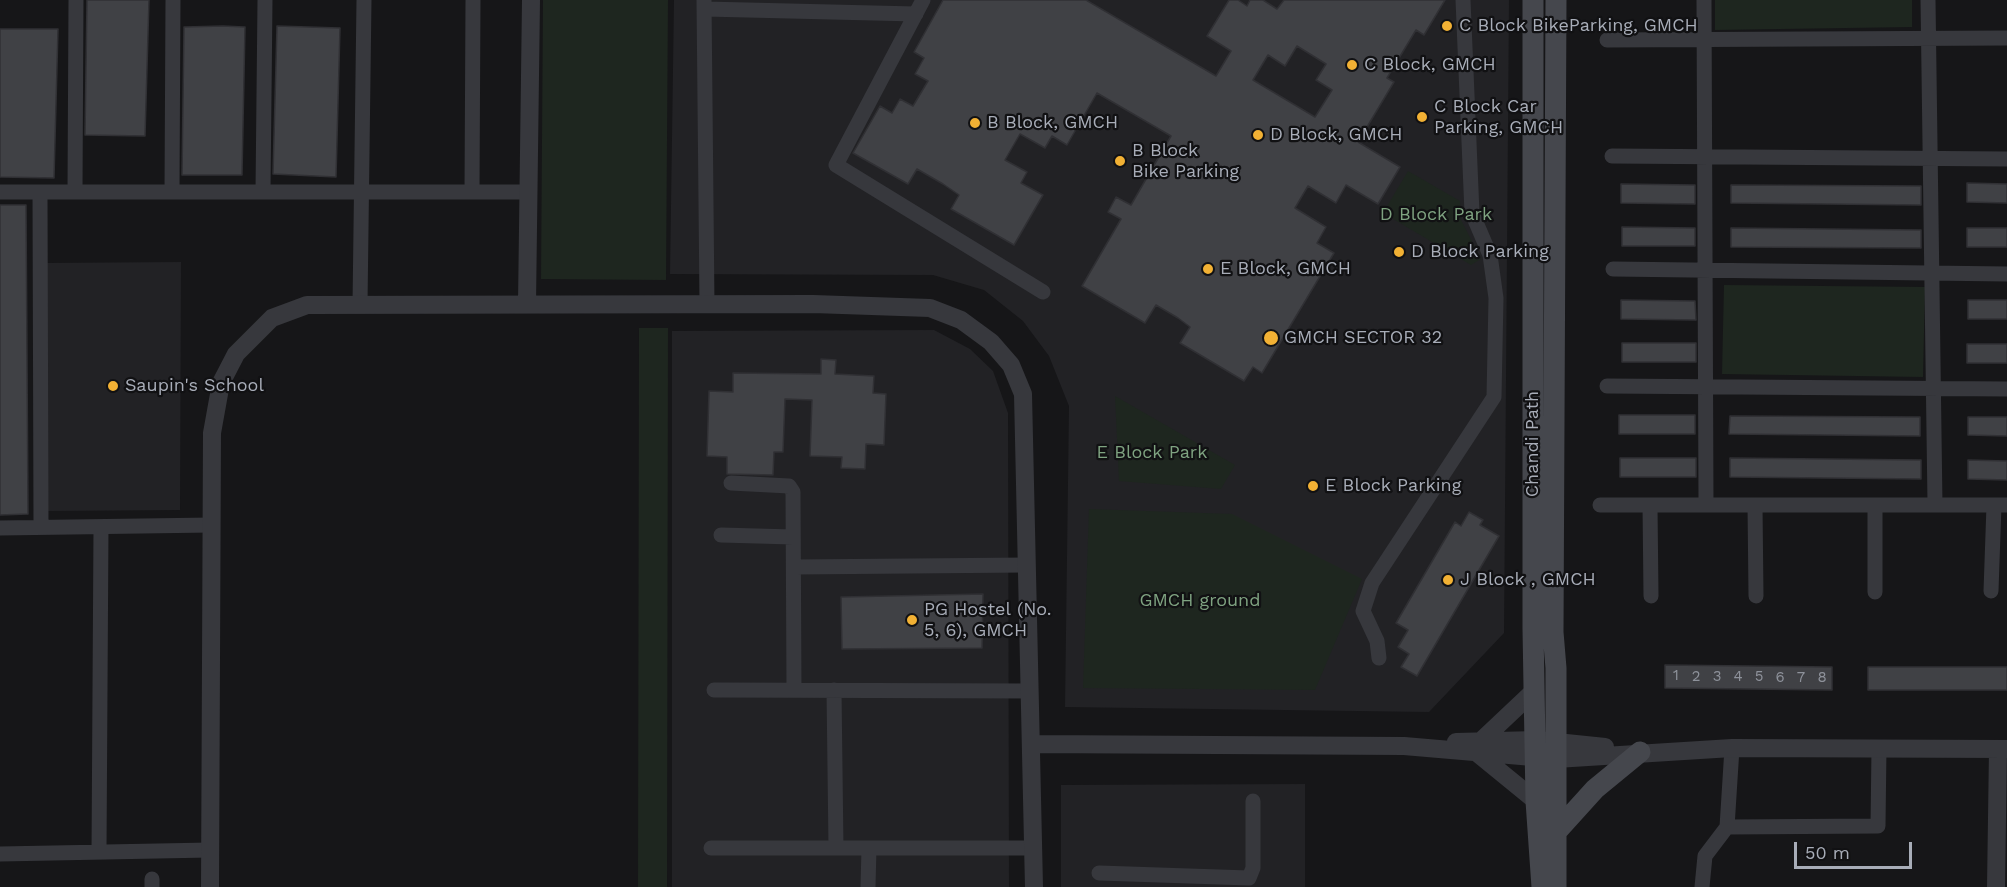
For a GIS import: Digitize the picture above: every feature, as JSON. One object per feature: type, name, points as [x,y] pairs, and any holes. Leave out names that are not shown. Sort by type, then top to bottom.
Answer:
[{"type":"main road","name":"Chandi Path","points":[[1533,0],[1535,690],[1547,749],[1557,831],[1556,887]]},
{"type":"main road","name":"Chandi Path","points":[[1542,887],[1536,801],[1547,749],[1556,668],[1553,632],[1557,0]]},
{"type":"main road","points":[[1557,831],[1595,789],[1640,752]]},
{"type":"street","points":[[75,191],[76,0]]},
{"type":"street","points":[[172,0],[172,191]]},
{"type":"street","points":[[263,191],[265,0]]},
{"type":"street","points":[[360,305],[364,0]]},
{"type":"street","points":[[472,192],[473,0]]},
{"type":"street","points":[[527,304],[531,0]]},
{"type":"street","points":[[923,0],[836,165],[1043,292]]},
{"type":"street","points":[[1378,658],[1377,641],[1363,611],[1372,583],[1494,397],[1496,289],[1490,255],[1472,213],[1463,0]]},
{"type":"street","points":[[1704,0],[1706,504]]},
{"type":"street","points":[[1928,0],[1935,504]]},
{"type":"street","points":[[707,304],[705,4],[916,14]]},
{"type":"street","points":[[1607,40],[2007,38]]},
{"type":"street","points":[[1612,156],[2007,159]]},
{"type":"street","points":[[0,192],[528,192]]},
{"type":"street","points":[[40,193],[41,527]]},
{"type":"street","points":[[1613,268],[2007,274]]},
{"type":"street","points":[[210,887],[212,433],[221,383],[236,354],[272,318],[307,305],[527,304],[930,308],[961,320],[991,342],[1011,365],[1023,394],[1034,887]]},
{"type":"street","points":[[1607,386],[2007,389]]},
{"type":"street","points":[[731,483],[789,486],[793,492],[794,690]]},
{"type":"street","points":[[1600,505],[2000,505],[1991,591]]},
{"type":"street","points":[[1650,505],[1651,596]]},
{"type":"street","points":[[1755,505],[1756,596]]},
{"type":"street","points":[[1875,505],[1875,592]]},
{"type":"street","points":[[0,528],[212,525]]},
{"type":"street","points":[[99,852],[101,527]]},
{"type":"street","points":[[721,535],[793,537]]},
{"type":"street","points":[[794,567],[1027,565]]},
{"type":"street","points":[[714,690],[1030,691]]},
{"type":"street","points":[[834,690],[836,848]]},
{"type":"street","points":[[1479,746],[1535,690]]},
{"type":"street","points":[[1031,744],[1479,746],[1640,752],[1732,748],[2002,749],[1996,887]]},
{"type":"street","points":[[1479,746],[1536,801]]},
{"type":"street","points":[[1702,887],[1705,856],[1727,827],[1732,748]]},
{"type":"street","points":[[1727,827],[1878,826],[1880,748]]},
{"type":"street","points":[[1099,873],[1169,881],[1249,878],[1253,868],[1253,801]]},
{"type":"street","points":[[711,848],[1034,848]]},
{"type":"street","points":[[868,848],[868,887]]},
{"type":"street","points":[[0,854],[210,850]]},
{"type":"shaded area","name":"GMCH SECTOR 32","points":[[674,0],[1509,0],[1504,633],[1429,712],[1065,707],[1069,406],[1049,356],[1023,321],[984,290],[933,275],[670,274]]},
{"type":"shaded area","name":"Saupin's School","points":[[181,262],[180,510],[46,511],[46,263]]},
{"type":"shaded area","points":[[934,330],[970,349],[993,371],[1008,413],[1009,887],[672,887],[672,331]]},
{"type":"shaded area","points":[[1305,784],[1305,887],[1061,887],[1061,785]]},
{"type":"green space","points":[[543,0],[668,0],[666,280],[541,279]]},
{"type":"green space","points":[[1715,0],[1912,0],[1912,27],[1715,30]]},
{"type":"green space","name":"D Block Park","points":[[1408,171],[1460,201],[1461,220],[1481,259],[1471,265],[1383,213]]},
{"type":"green space","points":[[1724,285],[1925,287],[1923,377],[1722,374]]},
{"type":"green space","points":[[639,328],[668,328],[667,887],[638,887]]},
{"type":"green space","name":"E Block Park","points":[[1115,396],[1235,465],[1221,489],[1119,481]]},
{"type":"green space","name":"GMCH ground","points":[[1089,509],[1232,514],[1362,579],[1315,690],[1083,688]]},
{"type":"building","points":[[87,0],[149,0],[145,136],[85,135]]},
{"type":"building","points":[[943,0],[1086,0],[1216,76],[1231,51],[1207,36],[1229,0],[1238,0],[1247,6],[1250,0],[1263,0],[1277,9],[1284,0],[1445,0],[1424,35],[1416,30],[1387,78],[1394,82],[1358,142],[1400,167],[1378,204],[1346,185],[1336,203],[1308,186],[1295,208],[1326,227],[1317,243],[1334,253],[1262,373],[1253,367],[1244,381],[1180,343],[1190,327],[1156,305],[1145,323],[1082,286],[1121,219],[1108,212],[1116,197],[1131,205],[1171,136],[1097,93],[1067,145],[1052,136],[1045,148],[1020,134],[1005,160],[1027,172],[1021,183],[1043,195],[1014,245],[951,209],[959,195],[917,169],[908,184],[853,153],[880,106],[892,113],[900,99],[913,106],[928,81],[915,74],[924,58],[914,52]],"holes":[[[1297,46],[1326,64],[1316,80],[1332,90],[1315,117],[1253,80],[1268,55],[1285,66]]]},
{"type":"building","points":[[277,26],[340,28],[336,177],[273,174]]},
{"type":"building","points":[[184,27],[245,27],[242,175],[182,175]]},
{"type":"building","points":[[0,29],[58,29],[54,178],[0,177]]},
{"type":"building","points":[[1967,183],[2007,184],[2007,203],[1967,202]]},
{"type":"building","points":[[1621,184],[1695,185],[1695,204],[1621,203]]},
{"type":"building","points":[[1731,185],[1921,186],[1921,205],[1731,203]]},
{"type":"building","points":[[0,205],[26,205],[28,514],[0,515]]},
{"type":"building","points":[[1622,227],[1695,228],[1695,246],[1622,246]]},
{"type":"building","points":[[1731,228],[1921,230],[1921,248],[1731,247]]},
{"type":"building","points":[[1967,228],[2007,228],[2007,247],[1967,247]]},
{"type":"building","points":[[1621,300],[1695,301],[1696,320],[1621,319]]},
{"type":"building","points":[[1968,300],[2007,300],[2007,319],[1968,319]]},
{"type":"building","points":[[1622,343],[1696,343],[1696,362],[1622,362]]},
{"type":"building","points":[[1967,344],[2007,344],[2007,363],[1967,363]]},
{"type":"building","points":[[821,359],[836,360],[835,374],[874,376],[873,393],[886,394],[884,445],[866,444],[865,469],[841,468],[842,457],[810,456],[812,400],[785,399],[783,452],[774,452],[773,475],[727,474],[727,457],[707,456],[709,391],[733,392],[733,373],[821,374]]},
{"type":"building","points":[[1619,415],[1695,415],[1695,434],[1619,434]]},
{"type":"building","points":[[1730,416],[1920,417],[1920,436],[1729,434]]},
{"type":"building","points":[[1968,417],[2007,417],[2007,436],[1968,435]]},
{"type":"building","points":[[1620,458],[1696,458],[1696,477],[1620,477]]},
{"type":"building","points":[[1730,458],[1921,460],[1921,479],[1730,477]]},
{"type":"building","points":[[1968,460],[2007,461],[2007,480],[1968,479]]},
{"type":"building","name":"J Block , GMCH","points":[[1469,512],[1483,520],[1480,525],[1499,536],[1417,676],[1401,667],[1409,654],[1398,647],[1408,630],[1396,623],[1455,522],[1461,526]]},
{"type":"building","name":"PG Hostel (No. 5, 6), GMCH","points":[[983,594],[982,648],[842,649],[841,597]]},
{"type":"building","points":[[1665,665],[1832,667],[1832,690],[1665,688]]},
{"type":"building","points":[[1868,667],[2007,667],[2007,690],[1868,690]]},
{"type":"place","name":"C Block BikeParking, GMCH","points":[[1447,26]]},
{"type":"place","name":"C Block, GMCH","points":[[1352,65]]},
{"type":"place","name":"C Block Car Parking, GMCH","points":[[1422,117]]},
{"type":"place","name":"B Block, GMCH","points":[[975,123]]},
{"type":"place","name":"D Block, GMCH","points":[[1258,135]]},
{"type":"place","name":"B Block Bike Parking","points":[[1120,161]]},
{"type":"place","name":"D Block Parking","points":[[1399,252]]},
{"type":"place","name":"E Block, GMCH","points":[[1208,269]]},
{"type":"place","name":"GMCH SECTOR 32","points":[[1271,338]]},
{"type":"place","name":"Saupin's School","points":[[113,386]]},
{"type":"place","name":"E Block Parking","points":[[1313,486]]},
{"type":"place","name":"J Block , GMCH","points":[[1448,580]]},
{"type":"place","name":"PG Hostel (No. 5, 6), GMCH","points":[[912,620]]}]
